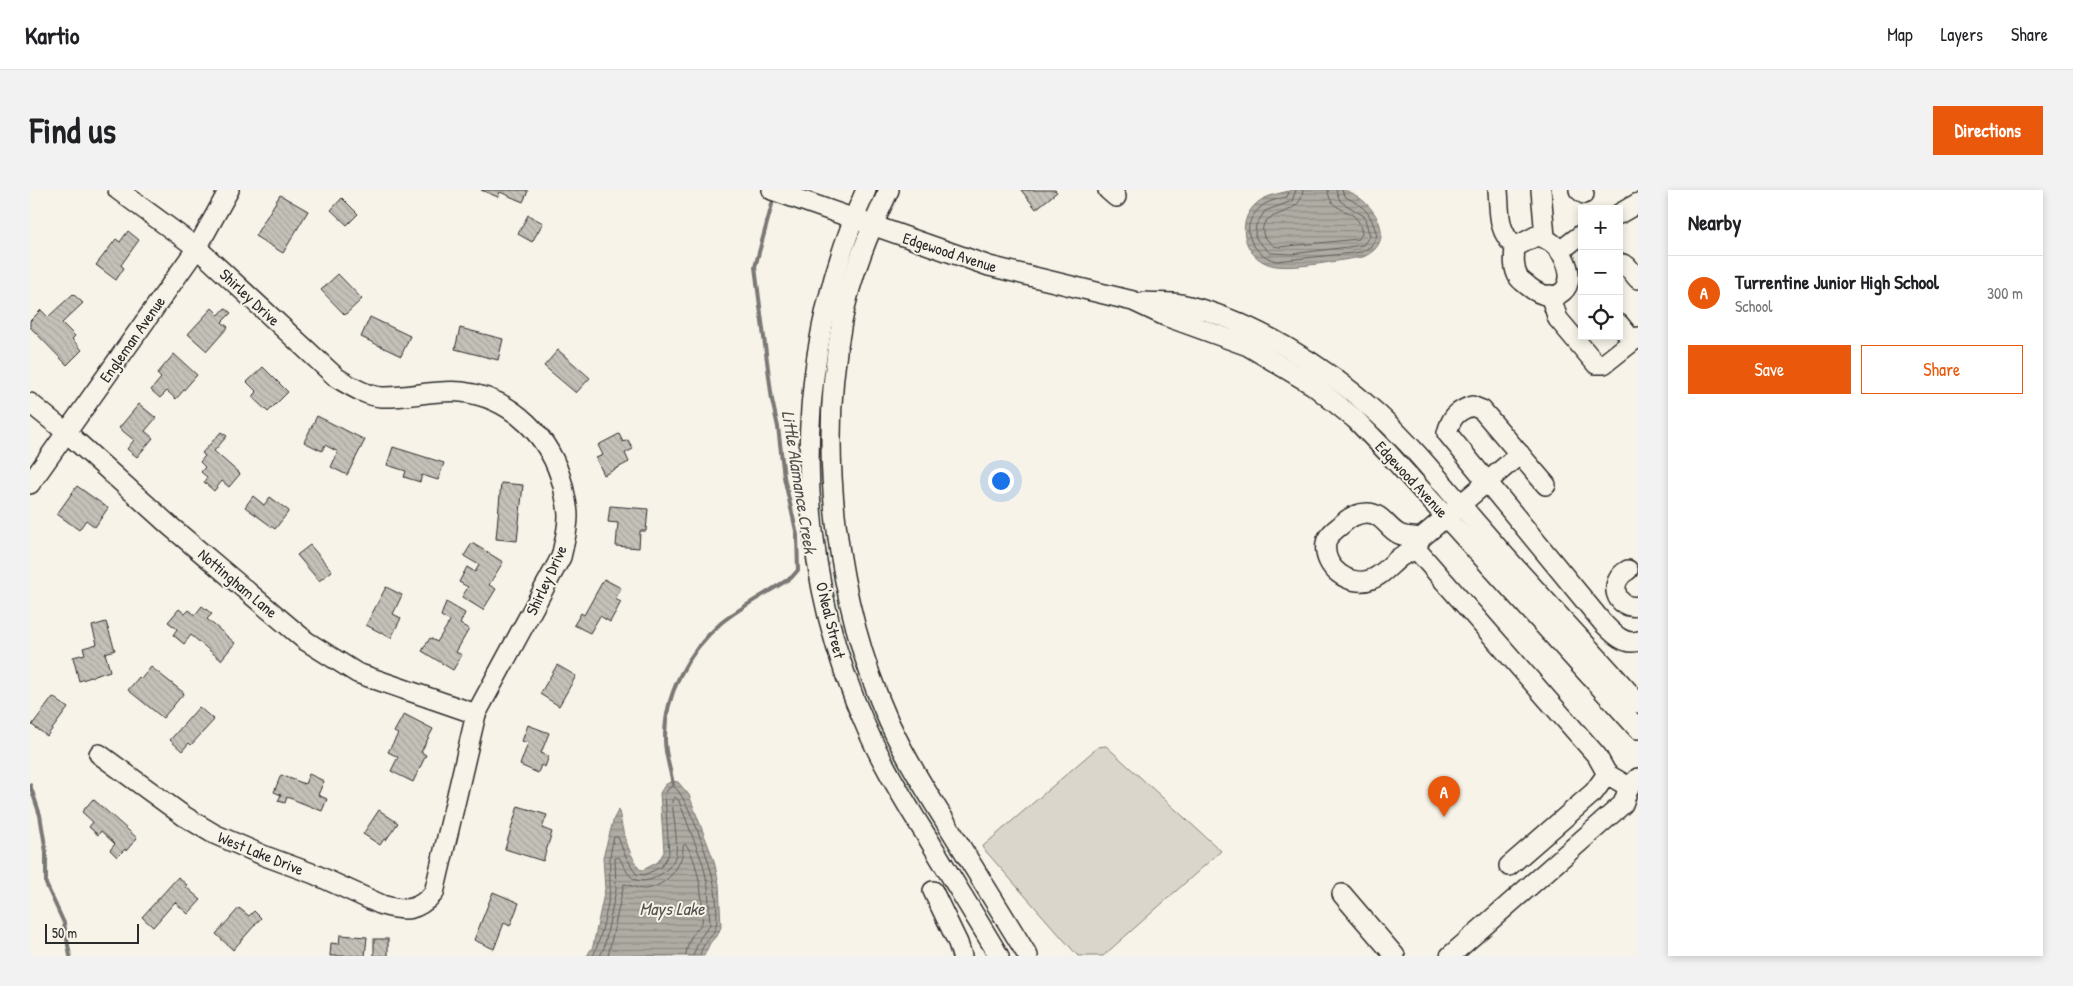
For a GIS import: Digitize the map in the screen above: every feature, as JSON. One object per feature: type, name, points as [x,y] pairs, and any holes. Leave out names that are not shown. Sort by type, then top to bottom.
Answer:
[{"type":"street","name":"Shirley Drive","points":[[118,190],[197,248],[337,378],[365,393],[382,397],[442,391],[463,392],[500,403],[522,418],[549,449],[558,468],[568,515],[563,550],[476,714],[434,893]]},
{"type":"street","name":"Engleman Avenue","points":[[30,484],[197,248],[229,190]]},
{"type":"street","name":"Edgewood Avenue","points":[[772,190],[989,266],[1132,301],[1181,304],[1263,334],[1328,373],[1393,429],[1461,503],[1478,525],[1630,686],[1638,703]]},
{"type":"street","name":"O'Neal Street","points":[[866,190],[842,249],[825,310],[815,361],[808,459],[816,560],[825,605],[851,692],[889,776],[1000,956]]},
{"type":"street","name":"O'Neal Street","points":[[889,190],[861,253],[842,321],[834,375],[832,475],[836,530],[845,581],[857,634],[874,684],[904,754],[1028,956]]},
{"type":"street","points":[[1498,190],[1502,231],[1504,237],[1515,247]]},
{"type":"street","points":[[1541,190],[1545,237]]},
{"type":"street","points":[[1623,212],[1638,204]]},
{"type":"street","points":[[1536,236],[1545,237],[1560,251],[1576,279],[1568,284],[1563,292],[1550,295],[1536,293],[1519,278],[1514,262],[1515,247],[1536,236]]},
{"type":"street","points":[[1560,251],[1578,237]]},
{"type":"street","points":[[1623,264],[1638,279]]},
{"type":"street","points":[[1550,295],[1558,319],[1596,364],[1604,364],[1636,339],[1623,328]]},
{"type":"street","name":"Edgewood Avenue","points":[[1132,301],[1164,316],[1248,346],[1328,396],[1355,419],[1446,516],[1638,729]]},
{"type":"street","points":[[1328,396],[1343,385]]},
{"type":"street","name":"Nottingham Lane","points":[[30,403],[66,432],[170,526],[318,650],[357,673],[476,714]]},
{"type":"street","points":[[1546,485],[1482,410],[1472,406],[1461,409],[1451,419],[1447,433],[1616,637],[1634,643],[1638,641]]},
{"type":"street","points":[[1450,956],[1623,804],[1633,783],[1607,774],[1602,762],[1419,544],[1399,534],[1381,518],[1369,513],[1355,515],[1345,521],[1331,533],[1326,543],[1327,556],[1336,571],[1348,580],[1360,582],[1372,579],[1386,571],[1400,557],[1419,544],[1446,516],[1520,454]]},
{"type":"street","points":[[1628,570],[1621,573],[1616,582],[1615,590],[1618,598],[1626,605],[1638,606]]},
{"type":"street","name":"West Lake Drive","points":[[99,754],[184,816],[214,834],[314,874],[382,905],[394,908],[415,908],[434,893]]},
{"type":"street","points":[[1527,888],[1504,860],[1594,792],[1607,774]]},
{"type":"street","points":[[934,891],[958,942],[962,956]]},
{"type":"street","points":[[1342,894],[1395,956]]},
{"type":"shaded area","points":[[1106,746],[1221,851],[1103,956],[1078,956],[982,847],[1098,747]]},
{"type":"water","points":[[1293,190],[1344,190],[1354,195],[1372,210],[1378,220],[1381,231],[1380,241],[1374,250],[1363,257],[1285,267],[1265,263],[1250,250],[1244,231],[1245,221],[1257,203],[1265,198]]},
{"type":"water","name":"Mays Lake","points":[[672,781],[678,782],[689,795],[714,861],[719,884],[721,927],[718,934],[710,943],[704,956],[587,956],[593,946],[605,889],[603,857],[614,818],[619,809],[626,840],[639,869],[643,870],[658,862],[664,852],[660,793],[665,785]]},
{"type":"building","points":[[481,190],[528,191],[523,202],[500,192],[498,197]]},
{"type":"building","points":[[1021,190],[1055,190],[1057,192],[1036,209]]},
{"type":"building","points":[[280,195],[308,211],[283,253],[255,236]]},
{"type":"building","points":[[342,198],[358,214],[347,225],[331,210]]},
{"type":"building","points":[[528,215],[543,223],[532,242],[518,234]]},
{"type":"building","points":[[128,231],[139,240],[121,265],[124,268],[116,280],[96,265],[116,239],[120,242]]},
{"type":"building","points":[[338,274],[362,299],[345,315],[321,290]]},
{"type":"building","points":[[73,294],[83,303],[62,323],[75,336],[72,339],[82,350],[67,365],[30,327],[30,321],[41,310],[48,317]]},
{"type":"building","points":[[212,308],[219,315],[225,308],[231,313],[222,322],[228,327],[207,351],[188,334]]},
{"type":"building","points":[[370,317],[410,336],[401,356],[361,337]]},
{"type":"building","points":[[460,328],[503,339],[498,360],[455,349]]},
{"type":"building","points":[[558,350],[590,378],[576,393],[544,366]]},
{"type":"building","points":[[174,354],[197,375],[176,399],[167,391],[160,398],[151,390],[161,378],[157,374]]},
{"type":"building","points":[[263,367],[288,392],[268,412],[252,397],[257,392],[247,382]]},
{"type":"building","points":[[139,404],[156,418],[145,431],[153,438],[137,457],[127,449],[134,440],[119,428]]},
{"type":"building","points":[[317,416],[365,440],[347,475],[331,467],[338,452],[325,445],[322,451],[304,442]]},
{"type":"building","points":[[221,432],[227,436],[214,451],[240,474],[229,487],[222,481],[214,491],[204,482],[207,477],[201,472],[205,467],[200,462],[205,456],[202,453]]},
{"type":"building","points":[[619,434],[623,442],[628,440],[633,449],[625,453],[629,462],[604,475],[596,458],[603,455],[598,445]]},
{"type":"building","points":[[393,447],[444,463],[438,480],[422,475],[420,482],[404,477],[406,471],[387,465]]},
{"type":"building","points":[[501,483],[523,485],[517,541],[496,539]]},
{"type":"building","points":[[77,486],[108,508],[95,527],[86,520],[79,530],[57,514]]},
{"type":"building","points":[[253,496],[264,505],[270,497],[289,511],[275,529],[245,507]]},
{"type":"building","points":[[610,506],[648,509],[646,531],[640,531],[639,548],[616,546],[618,523],[608,522]]},
{"type":"building","points":[[472,543],[503,562],[489,585],[496,589],[483,610],[462,597],[468,587],[459,582],[467,567],[475,572],[479,565],[464,556]]},
{"type":"building","points":[[310,545],[332,571],[319,581],[297,555]]},
{"type":"building","points":[[604,579],[621,588],[615,599],[621,602],[610,622],[600,616],[590,633],[574,625],[581,613],[584,615]]},
{"type":"building","points":[[386,587],[402,595],[393,614],[401,618],[391,638],[366,625]]},
{"type":"building","points":[[446,602],[465,613],[460,624],[469,629],[456,652],[462,655],[453,670],[422,651],[430,638],[437,642],[450,621],[441,616]]},
{"type":"building","points":[[202,606],[212,614],[207,619],[235,643],[221,660],[191,635],[184,644],[173,635],[177,629],[168,622],[179,609],[185,614],[189,610],[195,615]]},
{"type":"building","points":[[106,622],[115,650],[105,653],[110,671],[79,681],[73,657],[85,654],[83,648],[97,644],[92,626]]},
{"type":"building","points":[[557,665],[576,676],[559,706],[540,694]]},
{"type":"building","points":[[151,667],[184,693],[163,718],[128,690]]},
{"type":"building","points":[[53,697],[68,708],[47,736],[32,725]]},
{"type":"building","points":[[199,707],[214,720],[191,745],[189,743],[182,751],[170,740]]},
{"type":"building","points":[[404,714],[433,729],[421,752],[426,755],[413,782],[391,771],[398,757],[388,752],[398,734],[394,732]]},
{"type":"building","points":[[528,725],[549,733],[541,753],[549,756],[545,767],[541,765],[538,773],[520,765],[528,743],[522,741]]},
{"type":"building","points":[[309,774],[324,781],[318,795],[327,799],[322,811],[287,797],[285,803],[278,801],[281,795],[274,792],[281,775],[305,784]]},
{"type":"building","points":[[93,799],[137,838],[126,851],[125,849],[117,857],[110,850],[115,844],[101,831],[98,835],[89,827],[93,822],[82,812]]},
{"type":"building","points":[[518,806],[547,815],[542,828],[552,832],[543,861],[505,849]]},
{"type":"building","points":[[379,810],[398,823],[380,845],[363,834]]},
{"type":"building","points":[[178,877],[201,900],[188,914],[175,902],[153,927],[142,917]]},
{"type":"building","points":[[493,892],[519,903],[510,926],[504,923],[494,949],[474,940]]},
{"type":"building","points":[[239,908],[249,916],[254,911],[261,918],[233,950],[216,934]]},
{"type":"building","points":[[340,935],[367,937],[365,956],[330,956],[331,943],[339,944]]},
{"type":"building","points":[[374,939],[388,939],[388,956],[374,956]]},
{"type":"waterway","name":"Little Alamance Creek","points":[[673,785],[665,746],[666,723],[673,691],[688,661],[721,623],[792,577],[798,570],[797,535],[784,477],[755,267],[774,197]]},
{"type":"waterway","points":[[30,785],[40,815],[46,852],[46,884],[64,923],[70,956]]},
{"type":"place","name":"Turrentine Junior High School","points":[[1444,817]]}]
